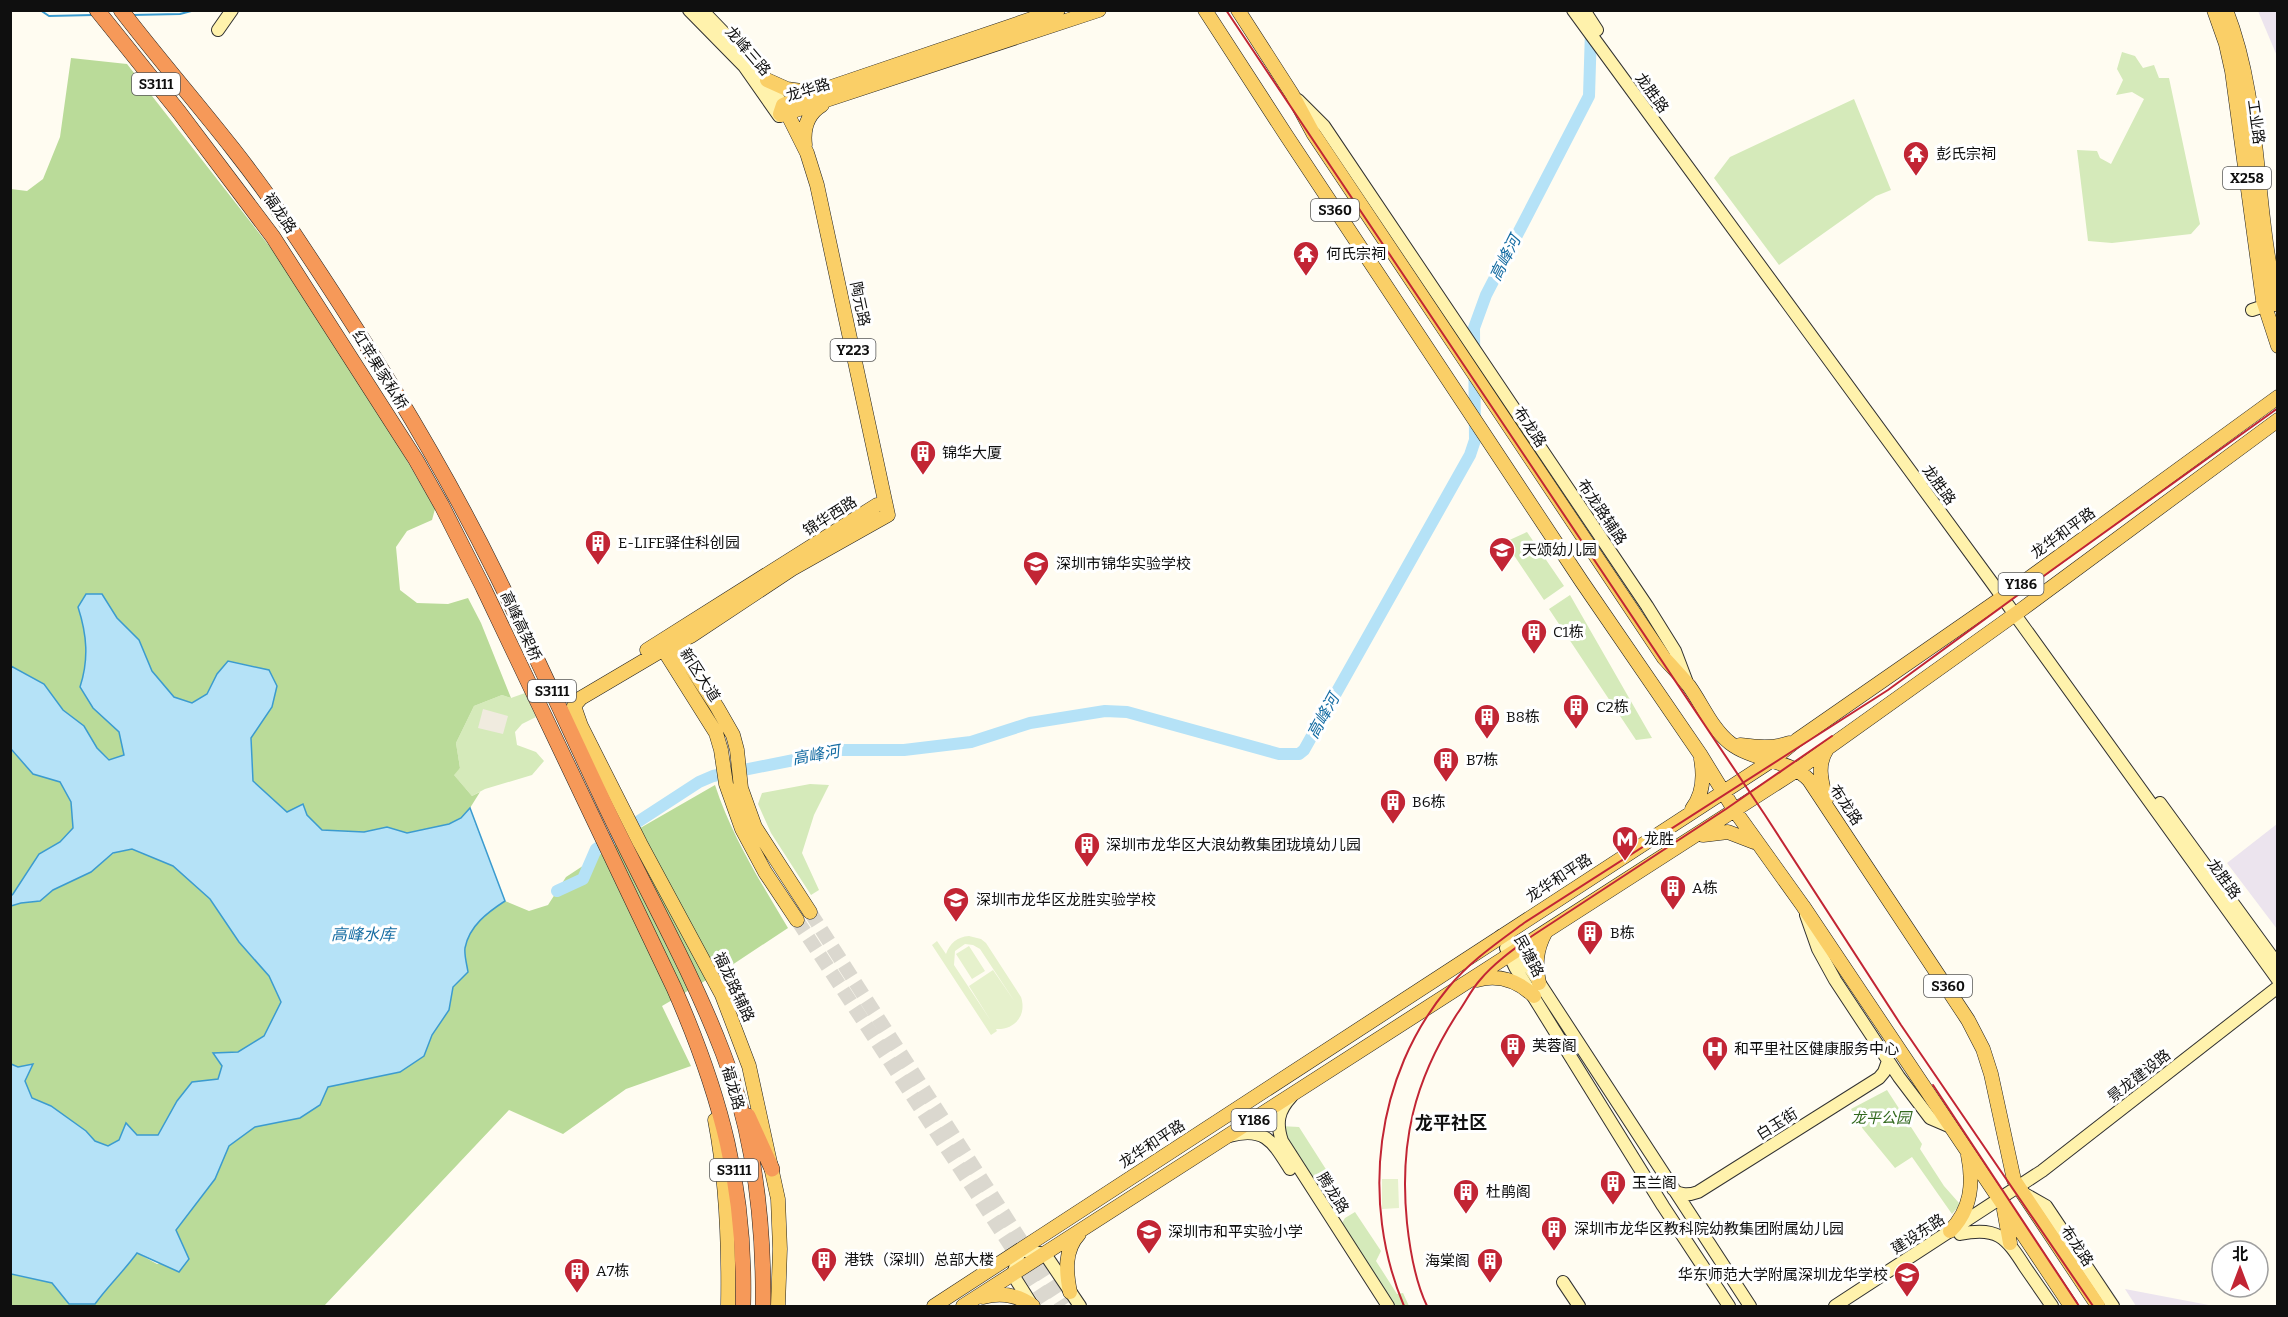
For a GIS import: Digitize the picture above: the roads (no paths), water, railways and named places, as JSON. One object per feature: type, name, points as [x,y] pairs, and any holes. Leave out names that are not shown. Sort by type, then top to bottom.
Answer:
[{"type":"highway","points":[[87,10],[179,112]]},
{"type":"highway","name":"S3111","points":[[97,10],[179,112]]},
{"type":"highway","name":"福龙路","points":[[121,10],[227,141],[280,212],[330,289]]},
{"type":"highway","name":"福龙路","points":[[179,112],[273,237],[314,299]]},
{"type":"highway","name":"红苹果家私桥","points":[[330,289],[430,452],[456,499]]},
{"type":"highway","name":"红苹果家私桥","points":[[314,299],[416,460],[442,506]]},
{"type":"highway","name":"高峰高架桥","points":[[456,499],[500,582],[643,885]]},
{"type":"highway","name":"高峰高架桥","points":[[442,506],[628,892]]},
{"type":"highway","name":"福龙路","points":[[643,885],[688,972],[723,1053],[734,1086],[757,1185],[762,1229],[763,1306]]},
{"type":"highway","name":"福龙路","points":[[628,892],[674,988],[704,1061],[723,1122],[736,1183],[742,1233],[743,1306]]},
{"type":"highway","points":[[734,1086],[772,1169]]},
{"type":"main road","points":[[218,30],[232,10]]},
{"type":"main road","name":"龙峰三路","points":[[689,10],[744,66],[783,111]]},
{"type":"main road","name":"龙峰三路","points":[[702,10],[739,47],[767,80],[783,111]]},
{"type":"main road","name":"龙华路","points":[[783,111],[817,91],[1058,10]]},
{"type":"main road","name":"龙华路","points":[[783,111],[829,101],[1099,10]]},
{"type":"main road","points":[[1198,10],[1209,16]]},
{"type":"main road","name":"S360","points":[[1239,10],[1292,94]]},
{"type":"main road","name":"龙胜路","points":[[1574,10],[1592,29],[1926,476],[2005,596]]},
{"type":"main road","name":"工业路","points":[[2214,10],[2232,70],[2264,307],[2277,346]]},
{"type":"main road","name":"工业路","points":[[2226,10],[2240,50],[2248,94],[2266,236],[2264,307]]},
{"type":"main road","name":"龙胜路","points":[[1585,12],[1597,44],[2277,965]]},
{"type":"main road","name":"S360","points":[[1209,16],[1582,582],[1700,754],[1734,811],[1803,906],[2071,1306]]},
{"type":"main road","points":[[767,80],[787,89],[817,91]]},
{"type":"main road","name":"布龙路辅路","points":[[1292,94],[1324,126],[1468,338],[1658,624],[1675,651],[1689,687]]},
{"type":"main road","name":"布龙路","points":[[1292,94],[1313,133],[1664,658],[1689,687],[1720,733],[1731,744],[1752,755],[1797,770],[1809,780],[1948,987],[1983,1049],[1991,1074],[2012,1172],[2020,1190],[2098,1306]]},
{"type":"main road","points":[[807,153],[805,140],[807,122],[815,109],[829,101]]},
{"type":"main road","name":"陶元路","points":[[783,111],[807,153],[817,185],[835,262],[882,513]]},
{"type":"main road","name":"陶元路","points":[[783,111],[812,202],[829,270],[882,513]]},
{"type":"main road","points":[[2273,400],[2277,388]]},
{"type":"main road","name":"龙华和平路","points":[[934,1306],[1771,761],[1797,740],[2005,596],[2273,400]]},
{"type":"main road","name":"Y186","points":[[969,1303],[1797,770],[2017,612],[2276,421]]},
{"type":"main road","name":"锦华西路","points":[[574,706],[577,696],[585,686],[666,645],[882,513]]},
{"type":"main road","name":"龙胜路","points":[[2017,612],[2277,980]]},
{"type":"main road","name":"新区大道","points":[[666,645],[729,726],[736,745],[740,781],[749,814],[762,841],[810,912]]},
{"type":"main road","name":"新区大道","points":[[693,681],[716,733],[726,784],[735,812],[750,845],[797,920]]},
{"type":"main road","name":"福龙路辅路","points":[[574,706],[581,726],[640,843],[710,971],[732,1019],[749,1066],[778,1198],[780,1231],[778,1306]]},
{"type":"main road","points":[[1731,744],[1780,746],[1797,740]]},
{"type":"main road","points":[[1828,748],[1822,760],[1821,769],[1829,809]]},
{"type":"main road","points":[[1688,814],[1695,806],[1701,788],[1700,754]]},
{"type":"main road","points":[[1693,838],[1728,832],[1747,838],[1758,845]]},
{"type":"main road","points":[[1803,906],[1818,949],[1835,980],[1888,1061],[1930,1118],[1951,1127]]},
{"type":"main road","points":[[1469,982],[1483,978],[1512,981],[1537,990],[1537,956],[1545,933]]},
{"type":"main road","name":"民塘路","points":[[1501,936],[1750,1306]]},
{"type":"main road","name":"景龙建设路","points":[[2020,1190],[2277,987]]},
{"type":"main road","name":"民塘路","points":[[1537,990],[1656,1194],[1730,1306]]},
{"type":"main road","name":"景龙建设路","points":[[2020,1190],[2047,1176],[2277,996]]},
{"type":"main road","points":[[704,1061],[724,1182],[727,1218],[728,1306]]},
{"type":"main road","name":"白玉街","points":[[1673,1189],[1685,1194],[1698,1192],[1879,1078],[1888,1061]]},
{"type":"main road","name":"白玉街","points":[[1693,1220],[1693,1206],[1700,1197],[1888,1080],[1899,1077]]},
{"type":"main road","name":"腾龙路","points":[[1294,1094],[1280,1111],[1278,1130],[1282,1141],[1388,1306]]},
{"type":"main road","name":"腾龙路","points":[[1228,1136],[1240,1133],[1258,1134],[1266,1136],[1275,1145],[1378,1306]]},
{"type":"main road","points":[[1967,1150],[1970,1170],[1969,1200],[1955,1233],[1988,1232],[2010,1243]]},
{"type":"main road","points":[[2020,1190],[2046,1206],[2113,1306]]},
{"type":"main road","name":"建设东路","points":[[1849,1306],[2020,1190]]},
{"type":"main road","points":[[2001,1202],[2010,1243],[2052,1306]]},
{"type":"main road","points":[[1070,1292],[1066,1268],[1068,1258],[1076,1238],[1084,1229]]},
{"type":"main road","name":"建设东路","points":[[1835,1306],[1955,1233]]},
{"type":"main road","points":[[1033,1306],[1013,1275],[1020,1250],[1046,1254],[1080,1306]]},
{"type":"main road","points":[[1563,1282],[1579,1306]]},
{"type":"main road","points":[[969,1303],[987,1296],[1010,1296],[1033,1306]]},
{"type":"water","name":"高峰水库","points":[[86,594],[102,594],[117,618],[139,640],[152,671],[174,697],[192,703],[207,694],[217,674],[228,661],[269,670],[277,686],[272,707],[251,738],[253,781],[287,812],[303,804],[307,815],[322,830],[364,832],[387,827],[407,833],[449,824],[461,818],[470,808],[505,901],[475,926],[467,940],[465,957],[468,972],[453,987],[449,1010],[432,1035],[424,1056],[400,1072],[328,1087],[320,1105],[300,1118],[255,1127],[229,1146],[215,1179],[176,1230],[189,1259],[179,1272],[137,1253],[95,1304],[69,1304],[52,1283],[11,1274],[11,1064],[18,1067],[33,1064],[25,1081],[32,1098],[51,1106],[86,1131],[95,1141],[108,1146],[119,1140],[126,1123],[137,1135],[158,1135],[177,1101],[192,1082],[218,1079],[222,1066],[213,1053],[238,1052],[264,1036],[281,1002],[269,976],[239,942],[210,899],[173,866],[132,849],[113,853],[91,872],[53,890],[40,901],[11,906],[11,896],[39,854],[60,842],[73,828],[71,802],[60,782],[33,774],[11,749],[11,666],[44,684],[63,710],[84,726],[97,748],[109,760],[124,755],[119,732],[93,708],[80,687],[85,667],[86,647],[78,607]]},
{"type":"waterway","points":[[40,10],[49,16],[93,15]]},
{"type":"waterway","points":[[131,15],[180,14],[195,10]]},
{"type":"waterway","name":"高峰河","points":[[557,891],[583,879],[596,849],[699,782],[713,776],[804,758],[827,750],[904,750],[971,742],[1030,723],[1105,711],[1127,712],[1279,754],[1299,754],[1304,750],[1470,455],[1475,440],[1474,328],[1486,295],[1589,96],[1591,30]]},
{"type":"tunnel","points":[[810,912],[1063,1306]]},
{"type":"tunnel","points":[[797,920],[1050,1306]]},
{"type":"railway","points":[[1226,10],[1765,815],[1901,1025],[2093,1306]]},
{"type":"railway","points":[[1404,1306],[1390,1266],[1382,1225],[1379,1183],[1382,1141],[1390,1099],[1404,1060],[1423,1022],[1456,979],[1484,953],[1524,923],[1888,690],[2278,408]]},
{"type":"railway","points":[[1427,1306],[1414,1266],[1407,1223],[1405,1166],[1408,1139],[1420,1088],[1430,1064],[1442,1039],[1474,988],[1498,962],[1532,936],[1726,809],[1832,736]]},
{"type":"railway","points":[[1933,1085],[2079,1306]]},
{"type":"place","name":"彭氏宗祠","points":[[1916,177]]},
{"type":"place","name":"何氏宗祠","points":[[1306,277]]},
{"type":"place","name":"锦华大厦","points":[[923,476]]},
{"type":"place","name":"E-LIFE驿住科创园","points":[[598,566]]},
{"type":"place","name":"天颂幼儿园","points":[[1502,573]]},
{"type":"place","name":"深圳市锦华实验学校","points":[[1036,587]]},
{"type":"place","name":"C1栋","points":[[1534,655]]},
{"type":"place","name":"C2栋","points":[[1576,730]]},
{"type":"place","name":"B8栋","points":[[1487,740]]},
{"type":"place","name":"B7栋","points":[[1446,783]]},
{"type":"place","name":"B6栋","points":[[1393,825]]},
{"type":"place","name":"龙胜","points":[[1625,862]]},
{"type":"place","name":"深圳市龙华区大浪幼教集团珑境幼儿园","points":[[1087,868]]},
{"type":"place","name":"A栋","points":[[1673,911]]},
{"type":"place","name":"深圳市龙华区龙胜实验学校","points":[[956,923]]},
{"type":"place","name":"B栋","points":[[1590,956]]},
{"type":"place","name":"芙蓉阁","points":[[1513,1069]]},
{"type":"place","name":"和平里社区健康服务中心","points":[[1715,1072]]},
{"type":"place","name":"玉兰阁","points":[[1613,1206]]},
{"type":"place","name":"杜鹃阁","points":[[1466,1215]]},
{"type":"place","name":"深圳市龙华区教科院幼教集团附属幼儿园","points":[[1554,1252]]},
{"type":"place","name":"深圳市和平实验小学","points":[[1149,1255]]},
{"type":"place","name":"港铁（深圳）总部大楼","points":[[824,1283]]},
{"type":"place","name":"海棠阁","points":[[1490,1284]]},
{"type":"place","name":"A7栋","points":[[577,1294]]},
{"type":"place","name":"华东师范大学附属深圳龙华学校","points":[[1907,1298]]},
{"type":"district","name":"龙平社区","points":[[1451,1123]]},
{"type":"park label","name":"龙平公园","points":[[1881,1118]]}]
